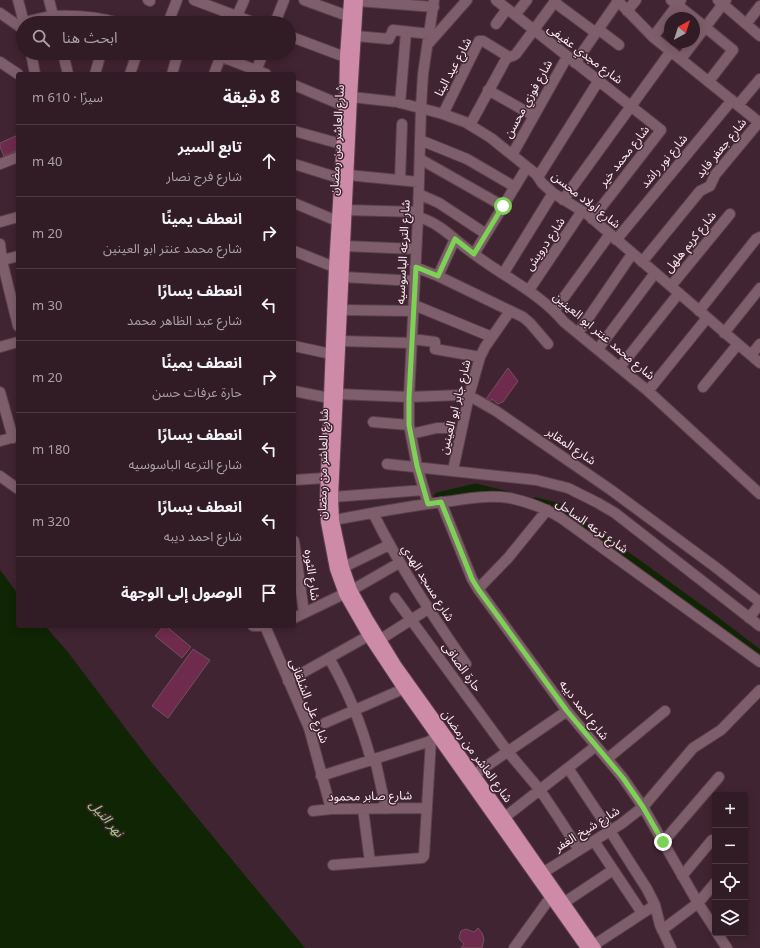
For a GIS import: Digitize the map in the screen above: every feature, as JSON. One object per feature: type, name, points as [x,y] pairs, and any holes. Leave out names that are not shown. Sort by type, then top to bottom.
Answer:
[{"type":"main road","name":"شارع العاشر من رمضان","points":[[355,0],[348,16],[341,144],[346,210],[341,341],[333,396],[325,478],[325,501],[335,569],[348,592],[397,666],[565,902],[592,947]]},
{"type":"main road","name":"شارع العاشر من رمضان","points":[[355,0],[356,36],[352,97],[337,221],[330,354],[333,396],[334,520],[348,592],[368,636],[435,739],[550,898],[592,947]]},
{"type":"street","points":[[18,0],[22,16]]},
{"type":"street","points":[[49,0],[53,16]]},
{"type":"street","points":[[171,16],[177,0]]},
{"type":"street","points":[[194,0],[228,16]]},
{"type":"street","points":[[238,16],[244,0]]},
{"type":"street","points":[[278,16],[284,0]]},
{"type":"street","points":[[304,0],[348,16]]},
{"type":"street","points":[[355,0],[434,3]]},
{"type":"street","points":[[356,36],[389,39],[393,30],[429,38],[467,0]]},
{"type":"street","name":"شارع مجدي عفيفى","points":[[496,0],[660,128]]},
{"type":"street","points":[[496,24],[526,0]]},
{"type":"street","points":[[617,0],[653,37],[759,123]]},
{"type":"street","name":"شارع فوزي محسن","points":[[512,155],[534,116],[571,60],[597,31],[617,0]]},
{"type":"street","points":[[627,11],[636,0]]},
{"type":"street","points":[[470,125],[488,90],[509,57],[516,54],[555,1],[619,45]]},
{"type":"street","points":[[681,59],[722,1],[760,36]]},
{"type":"street","points":[[653,37],[676,2],[687,12]]},
{"type":"street","name":"شارع الترعه الباسوسيه","points":[[428,504],[417,466],[410,429],[409,398],[416,267],[423,74],[434,3]]},
{"type":"street","points":[[746,24],[760,6]]},
{"type":"street","points":[[0,13],[16,21]]},
{"type":"street","points":[[700,23],[733,50],[709,82]]},
{"type":"street","points":[[400,103],[406,32]]},
{"type":"street","points":[[296,39],[345,57]]},
{"type":"street","name":"شارع عيد البنا","points":[[443,114],[479,41],[483,41],[509,57]]},
{"type":"street","points":[[563,200],[671,51]]},
{"type":"street","points":[[32,60],[35,72]]},
{"type":"street","points":[[65,60],[68,72]]},
{"type":"street","points":[[96,72],[99,60]]},
{"type":"street","points":[[131,72],[135,60]]},
{"type":"street","points":[[173,72],[176,60]]},
{"type":"street","points":[[214,72],[217,60]]},
{"type":"street","points":[[231,60],[257,72]]},
{"type":"street","points":[[259,72],[262,60]]},
{"type":"street","points":[[0,62],[16,73]]},
{"type":"street","name":"شارع نور راشد","points":[[554,310],[613,237],[735,102],[760,79]]},
{"type":"street","points":[[538,177],[599,80]]},
{"type":"street","points":[[296,86],[344,106]]},
{"type":"street","points":[[488,90],[534,116]]},
{"type":"street","name":"شارع اولاد محسن","points":[[352,97],[421,107],[460,119],[490,138],[528,167],[553,193],[592,219],[760,363]]},
{"type":"street","name":"شارع جعفر فايد","points":[[642,262],[700,191],[710,186],[715,175],[759,123]]},
{"type":"street","points":[[400,180],[402,124]]},
{"type":"street","name":"شارع محمد خير","points":[[592,219],[660,132],[660,128]]},
{"type":"street","points":[[296,132],[341,144]]},
{"type":"street","points":[[420,140],[467,159],[515,187]]},
{"type":"street","points":[[0,164],[16,158]]},
{"type":"street","points":[[420,160],[503,206]]},
{"type":"street","points":[[296,164],[343,176],[419,182]]},
{"type":"street","points":[[474,254],[528,167]]},
{"type":"street","points":[[503,274],[553,193]]},
{"type":"street","points":[[419,194],[439,203],[486,234]]},
{"type":"street","points":[[296,204],[337,221]]},
{"type":"street","name":"شارع محمد عنتر ابو العينين","points":[[346,210],[418,215],[438,225],[474,254],[529,290],[554,310],[564,322],[648,391],[760,494]]},
{"type":"street","name":"شارع درويش","points":[[529,290],[582,211]]},
{"type":"street","name":"شارع كريم هلهل","points":[[671,286],[730,214]]},
{"type":"street","points":[[0,222],[16,218]]},
{"type":"street","points":[[699,310],[756,239],[760,237]]},
{"type":"street","points":[[438,276],[455,239]]},
{"type":"street","points":[[0,244],[1,261],[16,318]]},
{"type":"street","points":[[344,246],[416,249]]},
{"type":"street","points":[[296,252],[334,267]]},
{"type":"street","points":[[578,333],[632,254]]},
{"type":"street","points":[[1,261],[16,257]]},
{"type":"street","points":[[416,267],[510,311],[530,323],[548,344]]},
{"type":"street","points":[[598,349],[655,273]]},
{"type":"street","points":[[343,277],[415,281]]},
{"type":"street","points":[[724,333],[760,288]]},
{"type":"street","points":[[620,367],[679,293]]},
{"type":"street","points":[[342,310],[413,308],[492,337]]},
{"type":"street","name":"شارع جابر ابو العينين","points":[[453,470],[469,396],[480,357],[510,311]]},
{"type":"street","points":[[648,391],[707,318]]},
{"type":"street","points":[[341,341],[435,342],[435,349],[480,357]]},
{"type":"street","points":[[0,347],[16,343]]},
{"type":"street","points":[[703,387],[738,344]]},
{"type":"street","points":[[751,355],[760,344]]},
{"type":"street","points":[[296,346],[330,354]]},
{"type":"street","name":"شارع المقابر","points":[[296,391],[333,396],[409,398],[461,395],[469,396],[496,411],[612,490],[760,603]]},
{"type":"street","points":[[0,392],[15,437],[0,441]]},
{"type":"street","points":[[373,422],[410,429],[450,428]]},
{"type":"street","name":"شارع ترعه الساحل","points":[[387,464],[417,466],[536,480],[558,485],[578,493],[598,503],[631,525],[760,626]]},
{"type":"street","points":[[0,476],[16,488]]},
{"type":"street","points":[[296,480],[325,478]]},
{"type":"street","points":[[333,497],[424,490]]},
{"type":"street","name":"شارع ترعه الساحل","points":[[334,520],[480,497],[494,497],[522,501],[548,510],[561,518],[760,662]]},
{"type":"street","name":"شارع احمد ديبه","points":[[441,502],[472,579],[478,589],[567,711],[623,778],[643,807],[682,876],[712,924]]},
{"type":"street","points":[[478,589],[508,558],[548,510]]},
{"type":"street","name":"شارع مسجد الهدي","points":[[373,513],[399,563],[428,609],[466,664]]},
{"type":"street","points":[[344,567],[389,545]]},
{"type":"street","name":"شارع الثوره","points":[[296,555],[304,613]]},
{"type":"street","points":[[296,617],[348,592],[399,563]]},
{"type":"street","name":"حارة الصافى","points":[[395,598],[508,752],[540,790],[579,850]]},
{"type":"street","points":[[749,618],[760,603]]},
{"type":"street","points":[[380,639],[428,609]]},
{"type":"street","name":"شارع على الشلقانى","points":[[266,628],[309,728],[331,809]]},
{"type":"street","points":[[288,680],[368,636]]},
{"type":"street","points":[[329,658],[343,682],[355,709],[373,760],[386,809]]},
{"type":"street","points":[[325,723],[403,689]]},
{"type":"street","name":"شارع شيخ الغفر","points":[[544,872],[632,817],[643,807],[693,748],[721,730],[760,690]]},
{"type":"street","points":[[475,774],[567,711]]},
{"type":"street","points":[[607,759],[665,711]]},
{"type":"street","points":[[321,776],[435,739],[427,808],[424,856],[422,858],[333,865]]},
{"type":"street","points":[[505,817],[596,746]]},
{"type":"street","points":[[568,768],[647,889],[655,905],[662,930],[671,948]]},
{"type":"street","points":[[663,842],[719,778]]},
{"type":"street","name":"شارع صابر محمود","points":[[313,811],[331,809],[427,808]]},
{"type":"street","points":[[363,809],[370,862]]},
{"type":"street","points":[[682,876],[712,840]]},
{"type":"street","points":[[594,841],[642,913]]},
{"type":"street","points":[[565,902],[613,870]]},
{"type":"street","points":[[662,930],[698,903],[712,887]]},
{"type":"street","points":[[514,948],[550,898]]},
{"type":"street","points":[[592,947],[655,905]]},
{"type":"street","points":[[719,936],[727,948]]},
{"type":"water","name":"نهر النيل","points":[[0,570],[16,591],[16,628],[47,628],[67,651],[148,758],[305,948],[0,948]]},
{"type":"building","points":[[16,136],[16,151],[4,156],[0,143]]},
{"type":"building","points":[[508,368],[518,381],[503,402],[498,404],[492,399],[490,402],[486,399]]},
{"type":"building","points":[[162,628],[168,628],[191,647],[182,658],[155,636]]},
{"type":"building","points":[[193,649],[210,660],[168,718],[152,706]]},
{"type":"building","points":[[478,928],[484,939],[482,948],[461,948],[464,944],[459,937],[461,931],[466,929],[474,932]]},
{"type":"waterway","points":[[438,497],[476,488],[505,495]]},
{"type":"waterway","points":[[535,502],[560,508],[709,616],[760,655]]},
{"type":"route","points":[[503,206],[474,254],[455,239],[438,276],[416,267],[409,425],[417,466],[428,504],[441,502],[472,579],[478,589],[567,711],[623,778],[643,807],[663,842]]}]
